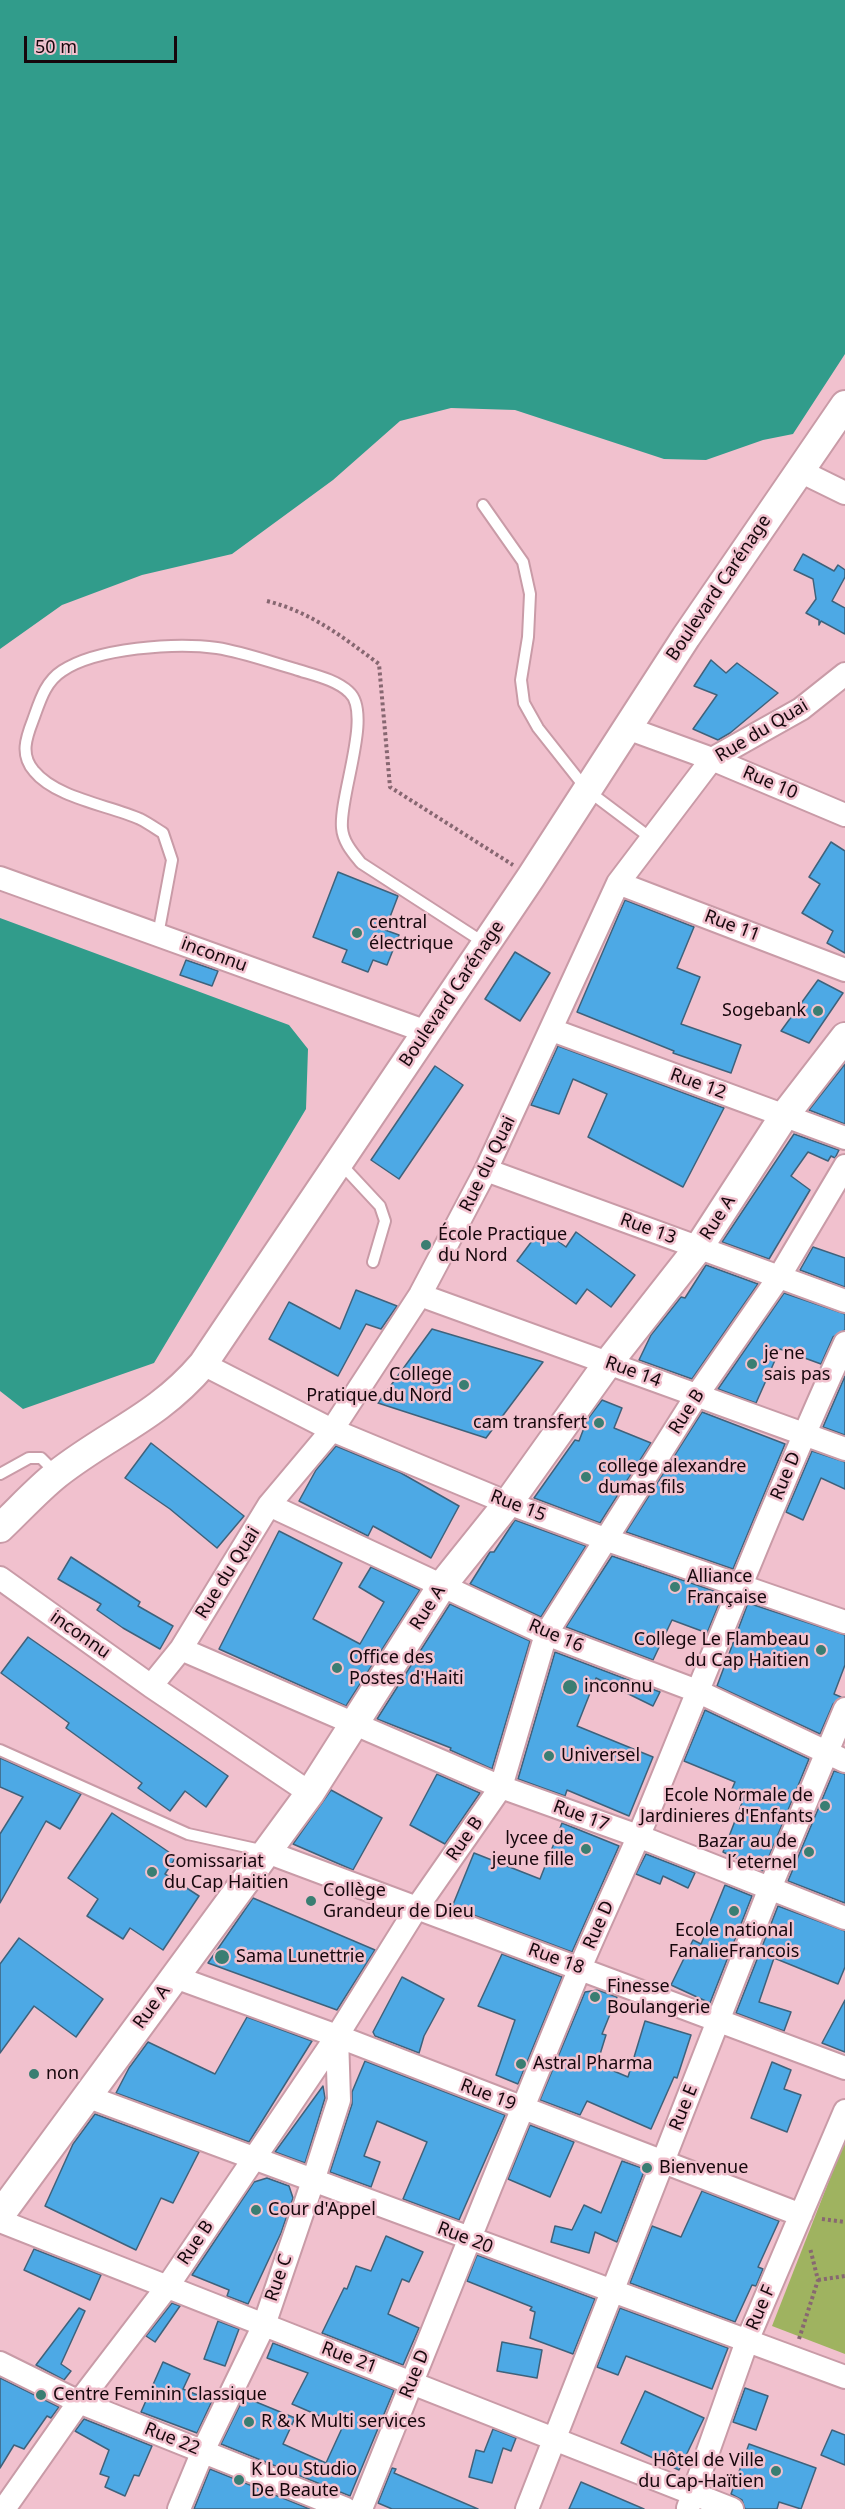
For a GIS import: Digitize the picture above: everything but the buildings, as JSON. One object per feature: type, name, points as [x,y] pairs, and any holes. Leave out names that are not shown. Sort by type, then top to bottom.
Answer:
[{"type":"street","name":"Boulevard Carénage","points":[[0,1528],[57,1474],[148,1416],[182,1389],[203,1364],[531,877],[798,470],[845,405]]},
{"type":"street","points":[[798,470],[845,493]]},
{"type":"street","name":"Rue du Quai","points":[[152,1686],[181,1649],[269,1505],[332,1430],[420,1295],[486,1170],[618,883],[712,759],[801,709],[845,675]]},
{"type":"street","name":"Rue 10","points":[[627,728],[712,759],[845,815]]},
{"type":"street","name":"inconnu","points":[[0,878],[427,1032]]},
{"type":"street","name":"Rue 11","points":[[618,883],[845,970]]},
{"type":"street","name":"Rue 12","points":[[552,1030],[845,1137]]},
{"type":"street","name":"Rue A","points":[[0,2215],[310,1793],[443,1584],[508,1503],[608,1363],[699,1247],[784,1116],[845,1037]]},
{"type":"street","name":"Rue B","points":[[4,2509],[79,2402],[166,2287],[337,2036],[416,1909],[501,1787],[546,1634],[697,1395],[779,1277],[845,1166]]},
{"type":"street","name":"Rue 13","points":[[486,1170],[845,1301]]},
{"type":"street","name":"Rue 14","points":[[420,1295],[845,1449]]},
{"type":"street","name":"Rue D","points":[[361,2509],[468,2239],[525,2109],[580,1968],[638,1836],[804,1434],[845,1343]]},
{"type":"street","name":"Rue 15","points":[[203,1364],[332,1430],[508,1503],[845,1622]]},
{"type":"street","name":"Rue 16","points":[[269,1505],[443,1584],[546,1634],[697,1691],[836,1757]]},
{"type":"street","name":"inconnu","points":[[0,1578],[152,1686],[310,1793]]},
{"type":"street","points":[[181,1649],[353,1724]]},
{"type":"street","name":"Rue E","points":[[528,2509],[662,2161],[721,2019],[770,1888],[836,1757],[845,1708]]},
{"type":"street","name":"Rue 17","points":[[353,1724],[501,1787],[638,1836],[845,1918]]},
{"type":"street","name":"Rue 18","points":[[267,1852],[416,1909],[721,2019],[845,2068]]},
{"type":"street","name":"Rue 19","points":[[175,1977],[337,2036],[801,2216]]},
{"type":"street","name":"Rue C","points":[[179,2509],[203,2451],[264,2325],[313,2181],[339,2100],[337,2036]]},
{"type":"street","name":"Rue 20","points":[[86,2096],[611,2293],[845,2377]]},
{"type":"street","name":"Rue F","points":[[690,2502],[747,2341],[845,2111]]},
{"type":"street","name":"Rue 21","points":[[0,2221],[554,2439],[690,2502],[732,2509]]},
{"type":"street","name":"Rue 22","points":[[0,2363],[79,2402],[346,2509]]},
{"type":"lane","points":[[483,505],[523,562],[530,594],[528,637],[520,680],[524,703],[538,728],[587,790],[652,839]]},
{"type":"lane","points":[[158,935],[172,860],[163,832],[141,819],[51,786],[33,771],[25,756],[26,739],[44,690],[52,679],[63,669],[140,647],[216,648],[331,680],[350,692],[358,704],[358,721],[343,802],[342,829],[348,847],[361,863],[486,944]]},
{"type":"lane","points":[[339,1162],[380,1206],[385,1221],[374,1262]]},
{"type":"lane","points":[[0,1474],[29,1458],[41,1458],[57,1474]]},
{"type":"lane","points":[[0,1750],[188,1834],[267,1852]]},
{"type":"path","points":[[267,602],[293,608],[323,623],[379,664],[390,787],[531,877]]},
{"type":"path","points":[[792,2358],[818,2280],[845,2276]]},
{"type":"shaded area","points":[[0,0],[845,0],[845,354],[793,434],[763,440],[706,460],[664,459],[515,410],[451,408],[400,421],[333,480],[232,554],[142,575],[62,605],[0,649]]},
{"type":"shaded area","points":[[0,918],[289,1025],[308,1049],[306,1109],[154,1363],[23,1409],[0,1391]]},
{"type":"shaded area","points":[[845,2140],[845,2354],[772,2326]]},
{"type":"place","name":"central électrique","points":[[357,933]]},
{"type":"place","name":"Sogebank","points":[[818,1011]]},
{"type":"place","name":"École Practique du Nord","points":[[426,1245]]},
{"type":"place","name":"je ne sais pas","points":[[752,1364]]},
{"type":"place","name":"College Pratique du Nord","points":[[464,1385]]},
{"type":"place","name":"cam transfert","points":[[599,1423]]},
{"type":"place","name":"college alexandre dumas fils","points":[[586,1477]]},
{"type":"place","name":"Alliance Française","points":[[675,1587]]},
{"type":"place","name":"College Le Flambeau du Cap Haitien","points":[[821,1650]]},
{"type":"place","name":"Office des Postes d'Haiti","points":[[337,1668]]},
{"type":"place","name":"inconnu","points":[[570,1687]]},
{"type":"place","name":"Universel","points":[[549,1756]]},
{"type":"place","name":"Ecole Normale de Jardinieres d'Enfants","points":[[825,1806]]},
{"type":"place","name":"lycee de jeune fille","points":[[586,1849]]},
{"type":"place","name":"Bazar au de l´eternel","points":[[809,1852]]},
{"type":"place","name":"Comissariat du Cap Haitien","points":[[152,1872]]},
{"type":"place","name":"Collège Grandeur de Dieu","points":[[311,1901]]},
{"type":"place","name":"Ecole national FanalieFrancois","points":[[734,1911]]},
{"type":"place","name":"Sama Lunettrie","points":[[222,1957]]},
{"type":"place","name":"Finesse Boulangerie","points":[[595,1997]]},
{"type":"place","name":"Astral Pharma","points":[[521,2064]]},
{"type":"place","name":"non","points":[[34,2074]]},
{"type":"place","name":"Bienvenue","points":[[647,2168]]},
{"type":"place","name":"Cour d'Appel","points":[[256,2210]]},
{"type":"place","name":"Centre Feminin Classique","points":[[41,2395]]},
{"type":"place","name":"R & K Multi services","points":[[249,2422]]},
{"type":"place","name":"Hôtel de Ville du Cap-Haïtien","points":[[776,2471]]},
{"type":"place","name":"K Lou Studio De Beaute","points":[[239,2480]]}]
